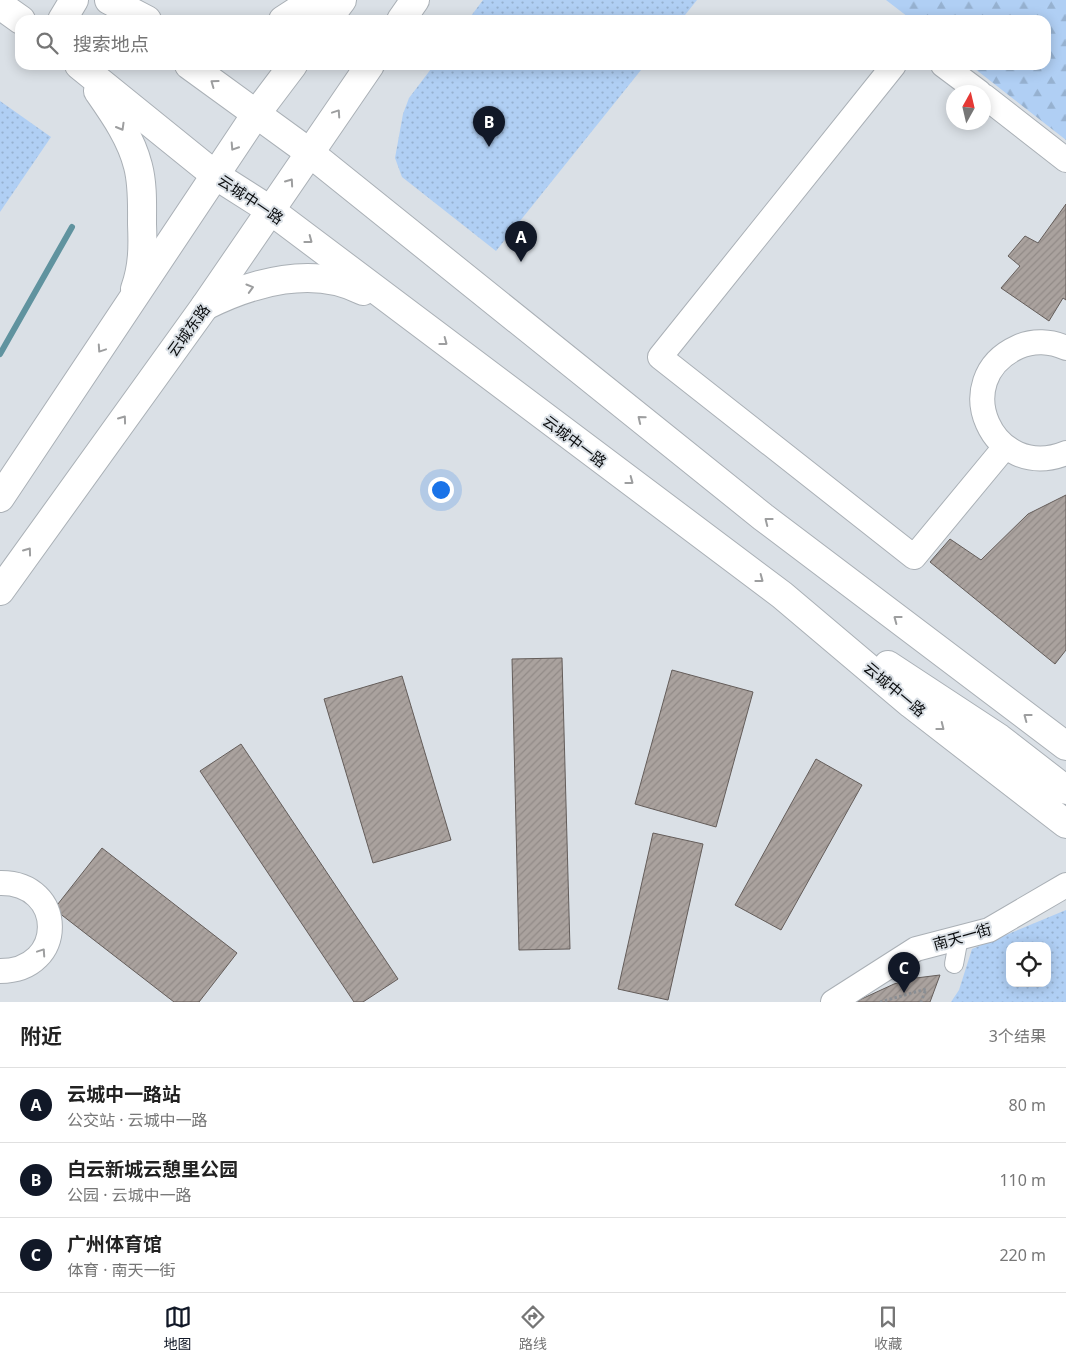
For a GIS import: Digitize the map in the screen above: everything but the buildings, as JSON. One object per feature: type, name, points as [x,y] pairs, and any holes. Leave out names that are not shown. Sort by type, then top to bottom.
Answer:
[{"type":"main road","points":[[65,15],[74,0]]},
{"type":"main road","points":[[100,0],[120,15]]},
{"type":"main road","points":[[109,0],[138,15]]},
{"type":"main road","points":[[291,15],[314,0]]},
{"type":"main road","points":[[331,15],[342,0]]},
{"type":"main road","points":[[404,15],[415,0]]},
{"type":"main road","points":[[0,5],[15,16]]},
{"type":"main road","points":[[83,70],[123,129],[138,165],[142,192],[143,245],[140,274],[128,308]]},
{"type":"main road","name":"云城中一路","points":[[85,70],[216,175],[270,210],[404,313],[782,595],[911,704],[1066,824]]},
{"type":"main road","points":[[196,70],[310,153],[763,517],[1066,746]]},
{"type":"main road","points":[[0,498],[256,114],[289,70]]},
{"type":"main road","name":"云城东路","points":[[0,591],[205,306],[367,70]]},
{"type":"main road","points":[[205,306],[229,294],[254,286],[305,277],[350,284],[404,313]]},
{"type":"main road","points":[[782,595],[999,738],[1066,790]]},
{"type":"street","points":[[890,70],[660,357],[914,557],[1005,447]]},
{"type":"street","points":[[950,70],[970,85]]},
{"type":"street","points":[[991,101],[1066,160]]},
{"type":"street","points":[[1066,348],[1047,342],[1026,343],[1008,352],[993,366],[984,384],[982,404],[987,424],[998,441],[1015,453],[1034,459],[1055,457],[1066,453]]},
{"type":"street","points":[[0,883],[22,885],[35,893],[43,902],[49,915],[51,927],[49,940],[36,960],[14,971],[0,971]]},
{"type":"street","name":"南天一街","points":[[833,1002],[916,948],[990,930],[1066,885]]},
{"type":"street","points":[[954,964],[959,938]]},
{"type":"path","points":[[880,1002],[926,989],[921,1002]]},
{"type":"green space","points":[[483,0],[697,0],[685,15],[472,15]]},
{"type":"green space","points":[[886,0],[1066,0],[1066,140],[976,70],[1051,70],[1051,15],[906,15]]},
{"type":"green space","points":[[430,70],[641,70],[496,251],[402,177],[395,158],[403,114],[409,98]]},
{"type":"green space","points":[[0,101],[51,137],[0,212]]},
{"type":"green space","points":[[1066,910],[1066,1002],[951,1002],[959,990],[972,949]]},
{"type":"waterway","points":[[0,354],[72,227]]},
{"type":"place","name":"白云新城云憩里公园","points":[[489,147]]},
{"type":"place","name":"云城中一路站","points":[[521,262]]},
{"type":"place","name":"广州体育馆","points":[[904,993]]}]
